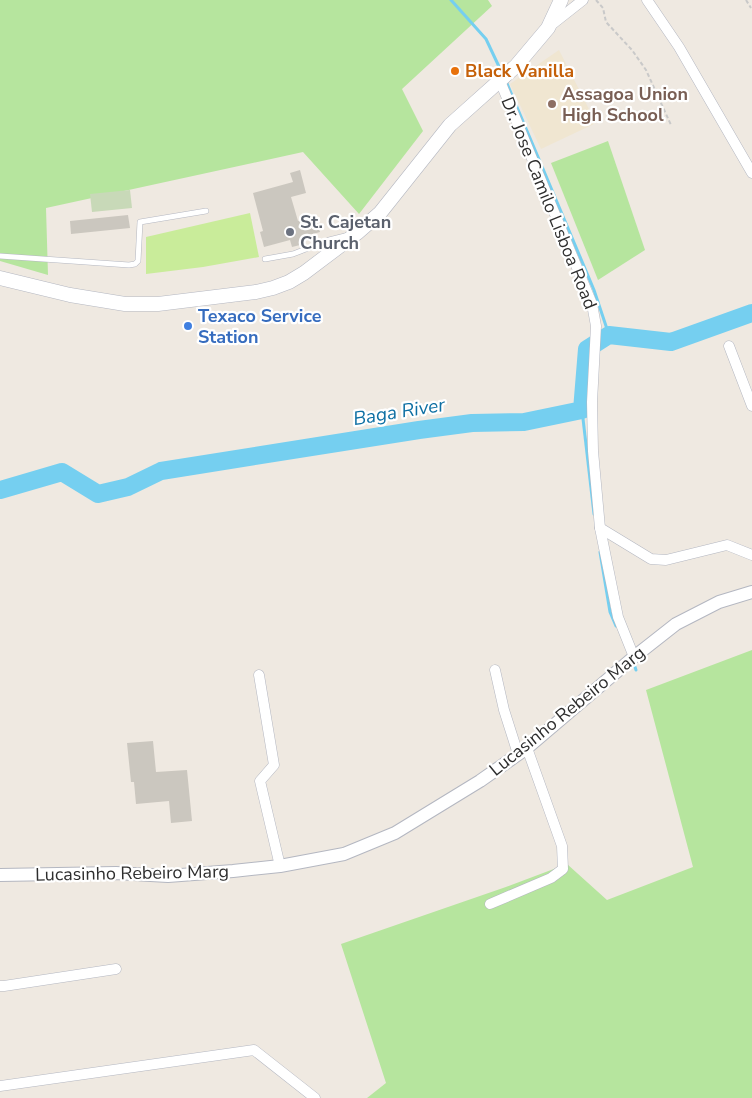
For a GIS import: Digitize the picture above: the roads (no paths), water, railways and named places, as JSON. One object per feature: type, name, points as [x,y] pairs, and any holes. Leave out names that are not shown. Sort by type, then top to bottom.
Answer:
[{"type":"main road","points":[[0,278],[125,304],[158,304],[236,294],[273,288],[289,282],[357,233],[380,213],[450,125],[516,66],[548,28],[561,0]]},
{"type":"street","points":[[548,28],[583,0]]},
{"type":"street","points":[[647,0],[679,48],[752,172]]},
{"type":"street","name":"Dr. Jose Camilo Lisboa Road","points":[[502,78],[592,304],[596,326],[592,402],[593,441],[600,528],[618,617],[634,658]]},
{"type":"street","points":[[729,346],[752,406]]},
{"type":"street","points":[[600,528],[651,559],[666,560],[728,546],[752,555]]},
{"type":"street","name":"Lucasinho Rebeiro Marg","points":[[0,875],[116,873],[168,876],[280,866],[344,854],[395,833],[480,781],[522,751],[676,624],[719,602],[752,592]]},
{"type":"street","points":[[490,904],[551,878],[563,868],[562,846],[504,710],[495,670]]},
{"type":"street","points":[[259,675],[274,765],[260,781],[280,866]]},
{"type":"street","points":[[0,986],[116,969]]},
{"type":"street","points":[[0,1086],[254,1050],[315,1098]]},
{"type":"lane","points":[[0,256],[135,264],[138,261],[140,222],[206,211]]},
{"type":"lane","points":[[265,259],[293,254],[329,240],[357,233]]},
{"type":"waterway","points":[[451,0],[486,39],[502,73]]},
{"type":"waterway","points":[[506,81],[594,290],[609,335]]},
{"type":"waterway","name":"Baga River","points":[[0,490],[62,472],[98,494],[128,487],[161,471],[419,430],[472,423],[524,422],[582,410],[587,349],[609,335],[671,342],[752,313]]},
{"type":"waterway","points":[[582,410],[594,514]]},
{"type":"waterway","points":[[600,552],[610,612],[616,626]]},
{"type":"waterway","points":[[633,661],[636,670]]},
{"type":"place","name":"Black Vanilla","points":[[455,71]]},
{"type":"place","name":"Assagoa Union High School","points":[[552,104]]},
{"type":"place","name":"St. Cajetan Church","points":[[290,232]]},
{"type":"place","name":"Texaco Service Station","points":[[188,326]]}]
